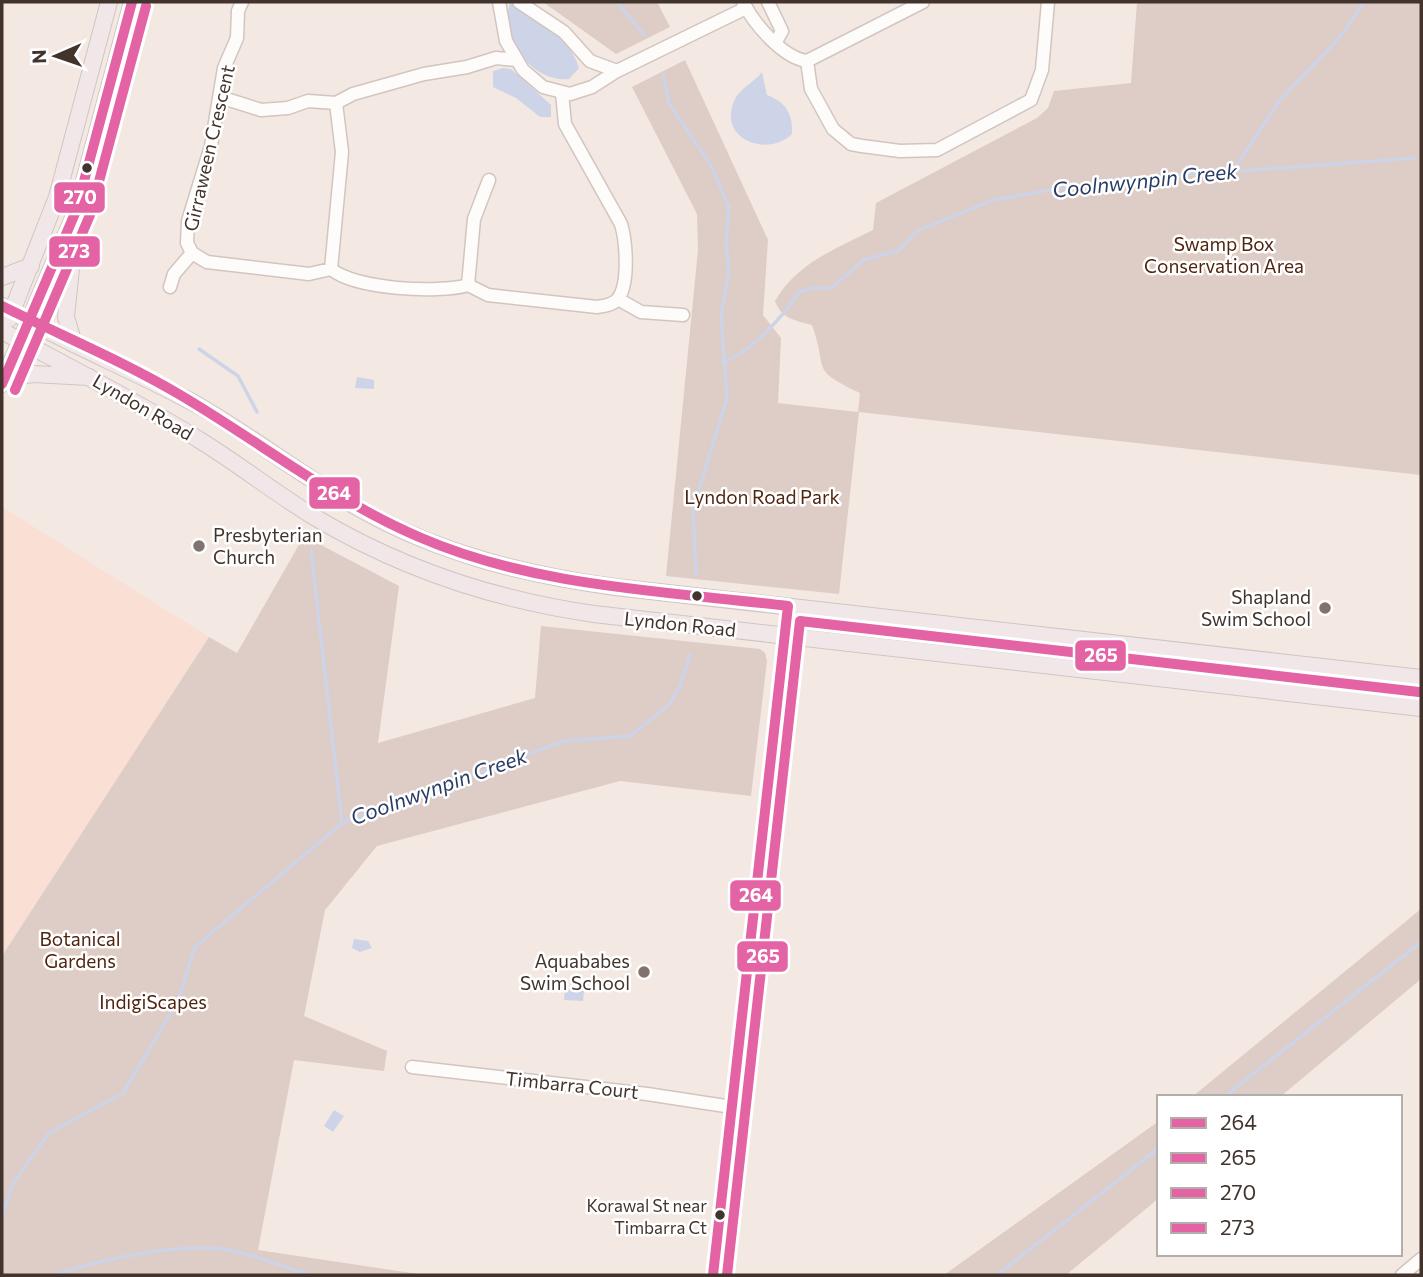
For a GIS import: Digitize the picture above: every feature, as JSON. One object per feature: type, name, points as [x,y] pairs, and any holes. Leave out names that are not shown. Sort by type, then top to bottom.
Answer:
[{"type":"main road","points":[[2,333],[7,309],[31,266],[57,197],[109,2]]},
{"type":"main road","points":[[3,381],[76,211],[132,2]]},
{"type":"main road","points":[[74,344],[66,317],[76,247],[76,211]]},
{"type":"main road","points":[[2,277],[31,266]]},
{"type":"main road","name":"Lyndon Road","points":[[7,309],[216,416],[362,510],[475,558],[568,580],[1421,678]]},
{"type":"main road","name":"Lyndon Road","points":[[2,333],[91,377],[203,442],[315,517],[421,570],[486,592],[560,609],[1421,708]]},
{"type":"main road","points":[[3,381],[33,374],[91,377]]},
{"type":"main road","points":[[785,635],[788,606]]},
{"type":"street","name":"Girraween Crescent","points":[[242,2],[238,11],[237,38],[224,68],[211,146],[186,232],[192,253],[206,262],[309,274],[331,270]]},
{"type":"street","points":[[499,2],[506,41],[516,60],[543,87],[562,93],[592,87],[617,71],[638,64],[745,5],[757,24],[776,42],[799,60],[807,61],[923,2]]},
{"type":"street","points":[[519,2],[564,32],[590,61],[617,71]]},
{"type":"street","points":[[768,2],[782,31],[776,42]]},
{"type":"street","points":[[807,61],[811,89],[832,129],[842,139],[851,144],[887,149],[937,150],[1031,100],[1042,70],[1048,2]]},
{"type":"street","points":[[496,58],[506,41]]},
{"type":"street","points":[[220,97],[261,110],[288,108],[308,100],[336,103],[353,94],[496,58],[516,60]]},
{"type":"street","points":[[590,61],[592,87]]},
{"type":"street","points":[[336,103],[342,152],[331,270],[349,280],[370,283],[440,290],[468,285],[488,295],[597,307],[610,305],[618,299],[623,280],[625,238],[621,224],[565,124],[562,93]]},
{"type":"street","points":[[468,285],[474,219],[489,180]]},
{"type":"street","name":"Girraween Crescent","points":[[170,287],[174,274],[192,253]]},
{"type":"street","points":[[618,299],[641,312],[683,316]]},
{"type":"street","points":[[713,1275],[785,635]]},
{"type":"street","name":"Timbarra Court","points":[[412,1068],[647,1094],[732,1107]]},
{"type":"street","points":[[1402,1275],[1421,1259]]},
{"type":"shaded area","points":[[2,507],[209,637],[2,956]]},
{"type":"green space","points":[[543,2],[657,2],[670,27],[616,54]]},
{"type":"green space","name":"Swamp Box Conservation Area","points":[[1137,2],[1421,2],[1421,475],[859,412],[839,594],[666,576],[698,250],[697,214],[632,87],[685,60],[768,240],[763,315],[781,338],[778,403],[858,412],[860,393],[826,373],[812,325],[789,318],[781,312],[775,301],[794,277],[818,258],[873,230],[876,203],[1037,118],[1048,108],[1054,91],[1131,83]]},
{"type":"green space","name":"IndigiScapes","points":[[304,536],[399,586],[378,743],[535,698],[541,626],[760,649],[765,653],[767,661],[751,796],[620,781],[377,846],[325,910],[304,1016],[387,1051],[384,1071],[294,1060],[258,1250],[425,1275],[2,1275],[2,956],[209,637],[237,653]]},
{"type":"green space","points":[[1421,909],[1421,979],[1282,1095],[1194,1095]]},
{"type":"green space","points":[[1157,1122],[1157,1200],[1066,1275],[944,1275]]},
{"type":"water","points":[[510,3],[551,30],[568,47],[579,68],[569,79],[543,74],[522,56],[509,30]]},
{"type":"water","points":[[511,69],[551,105],[551,117],[540,117],[516,98],[493,87],[493,71]]},
{"type":"water","points":[[762,72],[767,95],[784,105],[791,120],[792,134],[771,144],[760,144],[740,136],[731,117],[738,94]]},
{"type":"water","points":[[357,377],[374,380],[374,389],[355,388]]},
{"type":"water","points":[[354,939],[368,941],[372,948],[360,952],[352,948]]},
{"type":"water","points":[[565,989],[584,991],[583,1001],[564,1000]]},
{"type":"water","points":[[334,1110],[344,1116],[333,1132],[324,1126]]},
{"type":"waterway","name":"Coolnwynpin Creek","points":[[617,2],[644,35]]},
{"type":"waterway","points":[[1233,171],[1280,100],[1340,37],[1364,2]]},
{"type":"waterway","name":"Coolnwynpin Creek","points":[[663,75],[669,103],[710,164],[729,207],[726,241],[729,271],[721,315],[727,398],[693,509],[696,574]]},
{"type":"waterway","name":"Coolnwynpin Creek","points":[[723,362],[744,351],[765,333],[799,292],[813,288],[832,288],[863,260],[898,251],[917,231],[993,200],[1103,181],[1414,158]]},
{"type":"waterway","points":[[199,349],[238,376],[257,412]]},
{"type":"waterway","points":[[311,551],[342,823]]},
{"type":"waterway","name":"Coolnwynpin Creek","points":[[2,1216],[13,1183],[49,1133],[123,1093],[178,1001],[195,947],[342,823],[564,741],[630,736],[669,705],[680,686],[690,655]]},
{"type":"waterway","name":"Coolnwynpin Creek","points":[[1227,1095],[1421,942]]},
{"type":"waterway","name":"Coolnwynpin Creek","points":[[997,1275],[1157,1150]]},
{"type":"waterway","name":"Coolnwynpin Creek","points":[[54,1275],[138,1254],[183,1248],[223,1249],[310,1275]]},
{"type":"transit line","name":"270","points":[[2,384],[76,211],[132,2]]},
{"type":"transit line","name":"273","points":[[15,390],[90,215],[146,6]]},
{"type":"transit line","name":"264","points":[[2,306],[160,384],[328,489],[388,523],[463,554],[508,567],[600,585],[788,606],[713,1275]]},
{"type":"transit line","name":"265","points":[[727,1275],[800,621],[1419,692]]},
{"type":"place","name":"Presbyterian Church","points":[[199,546]]},
{"type":"place","name":"Shapland Swim School","points":[[1325,608]]},
{"type":"place","name":"Aquababes Swim School","points":[[644,972]]},
{"type":"place","name":"Korawal St near Timbarra Ct","points":[[720,1215]]},
{"type":"park label","name":"Lyndon Road Park","points":[[762,497]]},
{"type":"park label","name":"Botanical Gardens","points":[[80,950]]}]
